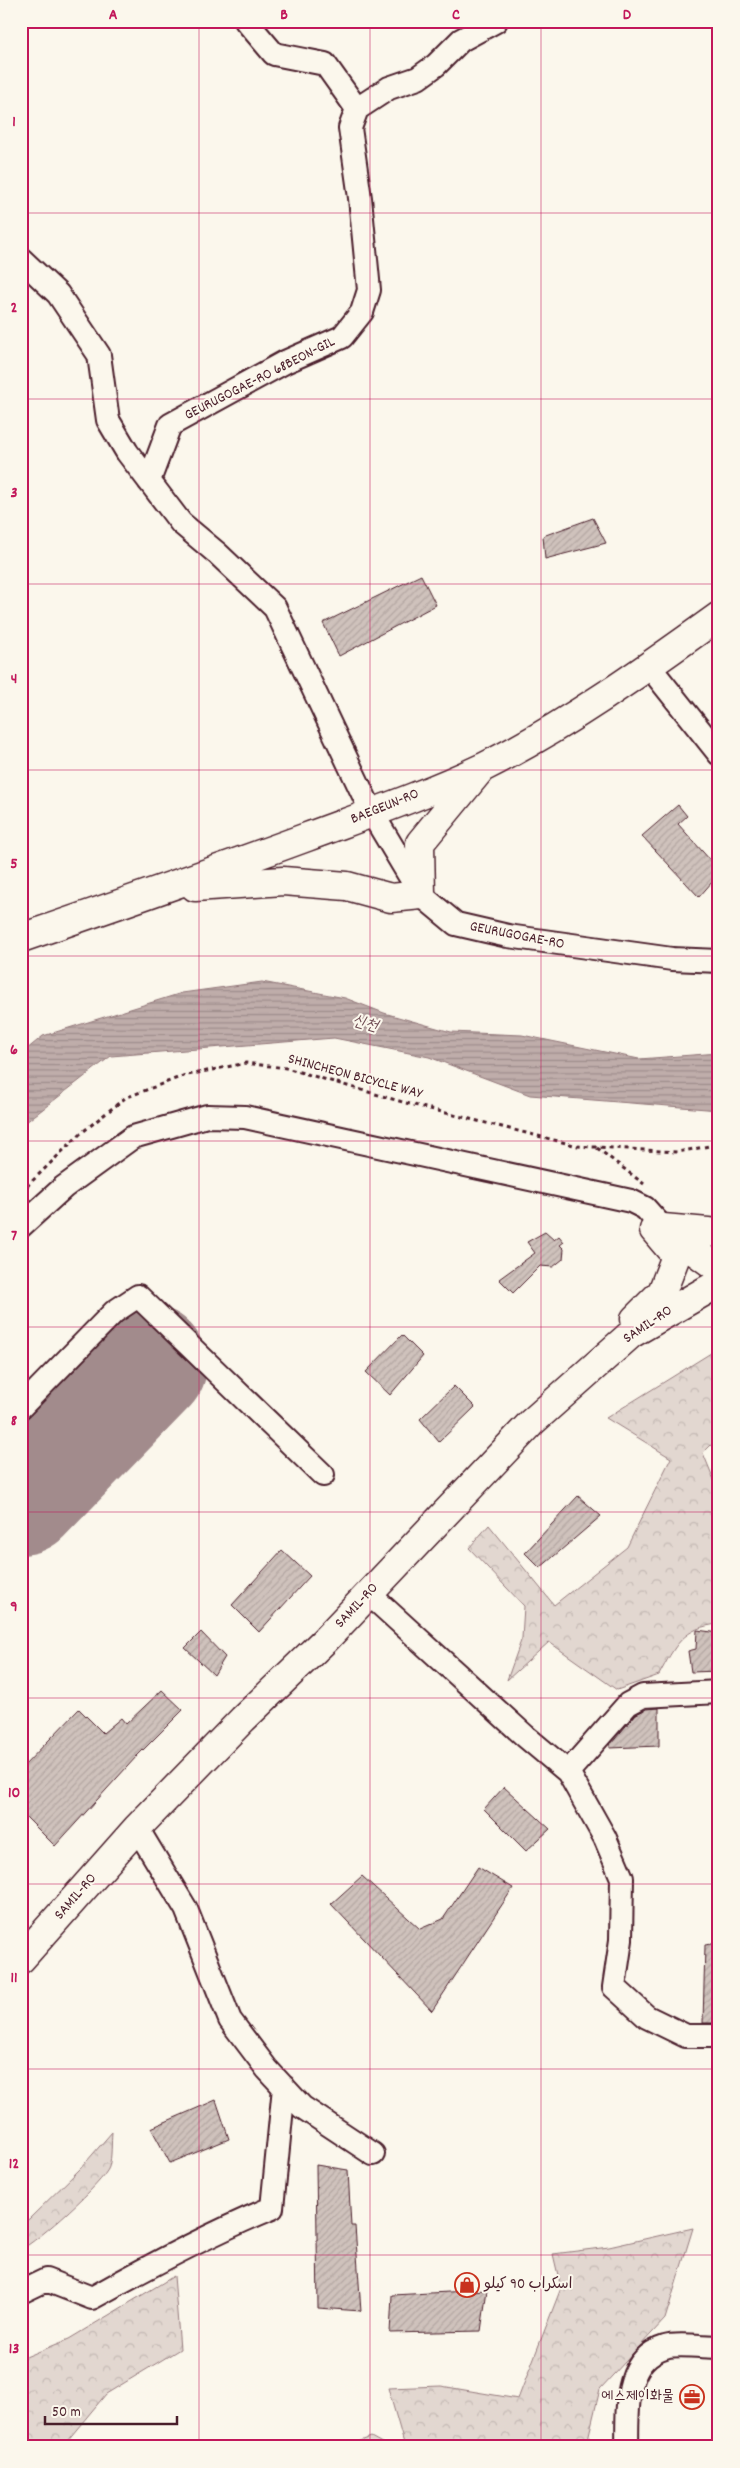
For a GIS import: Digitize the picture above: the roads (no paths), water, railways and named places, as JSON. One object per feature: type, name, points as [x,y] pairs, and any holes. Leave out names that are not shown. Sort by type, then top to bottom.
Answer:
[{"type":"main road","name":"BAEGEUN-RO","points":[[21,938],[164,890],[372,813],[483,767],[566,720],[649,666],[719,616]]},
{"type":"main road","points":[[164,890],[283,881],[348,886],[391,898],[420,895],[420,843],[483,767]]},
{"type":"main road","points":[[658,1229],[719,1233]]},
{"type":"main road","points":[[658,1229],[719,1269]]},
{"type":"main road","points":[[595,1366],[640,1313],[662,1292],[676,1256],[658,1229]]},
{"type":"main road","name":"SAMIL-RO","points":[[21,1959],[137,1828],[324,1641],[368,1593],[416,1547],[532,1422],[632,1334],[719,1283]]},
{"type":"street","points":[[246,21],[274,54],[325,64],[353,119],[389,88],[418,78],[436,65],[461,40],[496,21]]},
{"type":"street","name":"GEURUGOGAE-RO 68BEON-GIL","points":[[149,481],[170,424],[286,362],[342,337],[362,312],[369,290],[353,119]]},
{"type":"street","points":[[21,259],[58,294],[99,355],[108,420],[127,452],[181,522],[275,608],[372,813]]},
{"type":"street","points":[[649,666],[719,754]]},
{"type":"street","name":"GEURUGOGAE-RO","points":[[372,813],[420,895],[456,924],[508,936],[672,959],[719,961]]},
{"type":"street","points":[[21,1226],[64,1187],[132,1137],[207,1116],[245,1117],[631,1201],[645,1208],[658,1229]]},
{"type":"street","points":[[21,1407],[114,1312],[138,1296],[323,1476]]},
{"type":"street","points":[[368,1593],[525,1736],[568,1772],[606,1838],[622,1878],[621,1940],[614,1987],[647,2017],[686,2036],[719,2036]]},
{"type":"street","points":[[568,1772],[628,1704],[644,1696],[719,1692]]},
{"type":"street","points":[[137,1828],[186,1909],[230,2020],[302,2107],[373,2154]]},
{"type":"street","points":[[21,2292],[46,2280],[92,2298],[178,2250],[272,2208],[284,2087]]},
{"type":"street","points":[[627,2447],[628,2400],[631,2381],[646,2357],[666,2346],[719,2347]]},
{"type":"water","name":"신천","points":[[262,982],[345,998],[384,1013],[451,1032],[522,1035],[639,1059],[719,1053],[719,1110],[530,1095],[429,1057],[334,1038],[111,1056],[21,1126],[21,1054],[43,1036],[182,993]]},
{"type":"place","name":"اسكراب 90 كيلو","points":[[467,2285]]},
{"type":"place","name":"에스제이화물","points":[[692,2397]]}]
